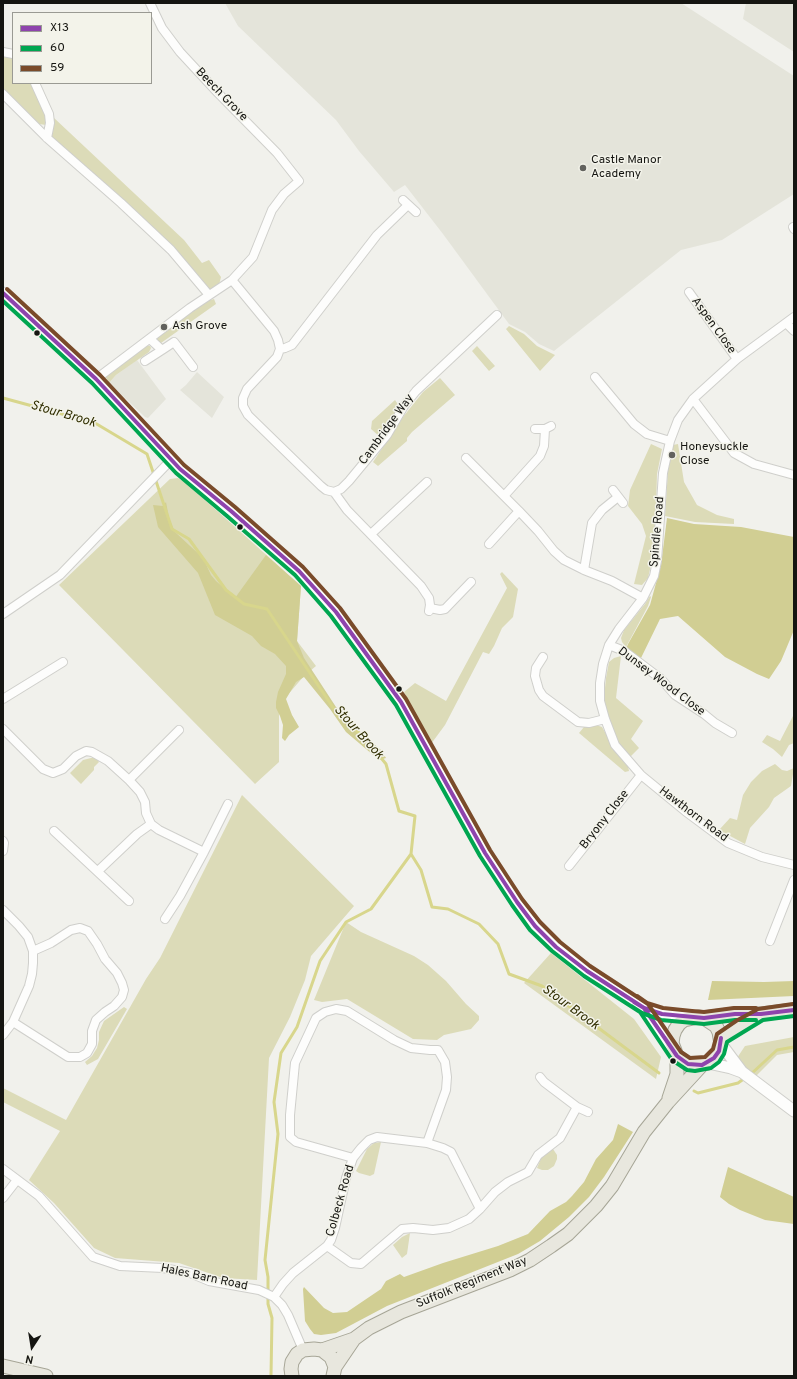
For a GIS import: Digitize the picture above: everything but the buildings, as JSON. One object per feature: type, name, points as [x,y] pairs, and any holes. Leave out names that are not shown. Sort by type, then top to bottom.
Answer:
[{"type":"main road","points":[[704,1018],[735,1014],[761,1014],[794,1010]]},
{"type":"main road","points":[[721,1041],[739,1026],[761,1014]]},
{"type":"main road","points":[[668,1102],[677,1074],[676,1053],[673,1036],[675,1030],[679,1024],[691,1017],[698,1016],[716,1026],[721,1041],[719,1052],[714,1058],[705,1064],[695,1065],[688,1064],[676,1053]]},
{"type":"main road","name":"Suffolk Regiment Way","points":[[322,1350],[354,1338],[369,1328],[401,1312],[510,1270],[530,1260],[568,1234],[596,1206],[612,1186],[644,1132],[668,1102],[705,1064]]},
{"type":"main road","name":"Suffolk Regiment Way","points":[[334,1371],[354,1338]]},
{"type":"main road","points":[[288,1374],[292,1362],[297,1354],[303,1350],[314,1349],[322,1350],[331,1357],[334,1371]]},
{"type":"main road","points":[[3,1366],[46,1376]]},
{"type":"street","name":"Beech Grove","points":[[150,3],[162,28],[180,52],[277,153],[299,180],[284,194],[272,210],[253,257],[232,280]]},
{"type":"street","points":[[35,84],[49,114],[50,123],[47,138]]},
{"type":"street","points":[[3,94],[47,138],[121,203],[171,250],[209,295]]},
{"type":"street","points":[[280,349],[292,345],[377,235],[405,203],[416,212]]},
{"type":"street","points":[[96,379],[209,295],[232,280],[274,331],[280,349],[277,357],[246,389],[243,398],[243,406],[248,415],[321,486],[326,490],[334,492],[347,510],[421,586],[429,598],[429,609],[445,609],[471,582]]},
{"type":"street","name":"Aspen Close","points":[[689,292],[737,359]]},
{"type":"street","points":[[3,293],[96,379],[180,469],[231,511],[299,571],[336,612],[401,702],[485,853],[516,902],[535,926],[556,947],[587,971],[644,1008],[662,1014],[691,1017]]},
{"type":"street","name":"Cambridge Way","points":[[334,492],[341,489],[349,481],[387,435],[404,406],[416,391],[496,316]]},
{"type":"street","name":"Spindle Road","points":[[641,775],[615,745],[600,701],[600,683],[603,664],[609,645],[619,629],[643,598],[654,576],[657,561],[663,473],[670,441],[678,420],[692,399],[737,359],[794,318]]},
{"type":"street","points":[[787,324],[794,331]]},
{"type":"street","points":[[150,338],[162,350]]},
{"type":"street","points":[[145,361],[174,342],[193,367]]},
{"type":"street","points":[[595,377],[634,424],[647,434],[670,441]]},
{"type":"street","points":[[692,399],[734,452],[754,464],[794,475]]},
{"type":"street","points":[[504,496],[540,456],[548,428],[536,429]]},
{"type":"street","points":[[466,458],[519,511],[554,551],[564,560],[612,581],[643,598]]},
{"type":"street","points":[[3,614],[60,576],[172,459]]},
{"type":"street","points":[[370,534],[427,482]]},
{"type":"street","points":[[584,570],[592,523],[602,510],[618,497]]},
{"type":"street","points":[[489,544],[519,511]]},
{"type":"street","name":"Dunsey Wood Close","points":[[609,645],[624,651],[661,680],[675,695],[732,733]]},
{"type":"street","points":[[543,657],[536,668],[535,676],[539,690],[543,696],[578,722],[589,723],[605,719]]},
{"type":"street","points":[[3,698],[63,662]]},
{"type":"street","points":[[3,729],[43,769],[53,773],[63,769],[76,756],[86,751],[92,752],[108,761],[140,792],[145,802],[146,813],[151,824],[159,830],[204,852]]},
{"type":"street","points":[[129,780],[179,730]]},
{"type":"street","name":"Hawthorn Road","points":[[641,775],[685,811],[728,842],[762,857],[794,866]]},
{"type":"street","name":"Bryony Close","points":[[569,866],[641,775]]},
{"type":"street","points":[[165,919],[180,896],[228,804]]},
{"type":"street","points":[[98,871],[137,834],[151,824]]},
{"type":"street","points":[[54,831],[129,900]]},
{"type":"street","points":[[3,841],[3,851]]},
{"type":"street","points":[[770,941],[794,880]]},
{"type":"street","points":[[3,910],[28,937],[33,951],[32,974],[29,986],[13,1022],[3,1035]]},
{"type":"street","points":[[13,1022],[68,1057],[80,1057],[87,1053],[92,1044],[92,1031],[96,1020],[114,1006],[122,997],[124,990],[117,973],[105,959],[88,931],[80,928],[71,930],[51,943],[33,951]]},
{"type":"street","points":[[644,1008],[676,1053]]},
{"type":"street","points":[[354,1158],[296,1142],[290,1137],[290,1115],[295,1063],[316,1018],[325,1012],[336,1009],[347,1011],[394,1040],[410,1048],[438,1050],[445,1062],[447,1077],[446,1090],[427,1143]]},
{"type":"street","points":[[721,1041],[746,1076]]},
{"type":"street","points":[[705,1064],[731,1068],[746,1076],[794,1111]]},
{"type":"street","points":[[540,1077],[544,1082],[577,1107],[588,1112]]},
{"type":"street","points":[[327,1246],[351,1263],[361,1264],[402,1229],[413,1228],[433,1230],[449,1228],[469,1219],[495,1192],[508,1182],[528,1172],[538,1155],[560,1138],[577,1107]]},
{"type":"street","name":"Colbeck Road","points":[[273,1297],[293,1273],[327,1246],[331,1240],[346,1178],[354,1158],[369,1140],[377,1137],[427,1143],[451,1152],[480,1209]]},
{"type":"street","name":"Hales Barn Road","points":[[3,1169],[39,1196],[93,1257],[120,1266],[163,1268],[190,1273],[209,1281],[259,1290],[273,1297]]},
{"type":"street","points":[[3,1198],[17,1180]]},
{"type":"street","points":[[273,1297],[282,1305],[288,1315],[303,1350]]},
{"type":"shaded area","name":"Castle Manor Academy","points":[[225,3],[681,3],[794,76],[794,194],[722,240],[681,250],[554,351],[539,344],[525,332],[509,324],[405,185],[394,192],[359,151],[336,120],[238,26]]},
{"type":"shaded area","points":[[746,3],[794,3],[794,52],[743,19]]},
{"type":"shaded area","points":[[137,360],[166,399],[148,418],[145,417],[109,383],[116,375]]},
{"type":"shaded area","points":[[197,372],[224,397],[212,418],[180,390]]},
{"type":"shaded area","points":[[166,502],[169,518],[175,532],[203,558],[211,575],[235,598],[266,555],[301,586],[297,641],[304,658],[336,707],[350,724],[381,750],[386,758],[379,760],[346,732],[330,709],[304,677],[296,682],[286,699],[292,715],[299,727],[289,735],[285,741],[282,738],[283,725],[276,708],[276,702],[278,692],[286,674],[286,666],[275,654],[261,646],[252,636],[215,615],[198,573],[158,527],[153,505],[163,506]]},
{"type":"shaded area","points":[[667,518],[694,524],[741,527],[794,537],[794,630],[781,661],[769,679],[725,657],[678,616],[660,619],[641,658],[626,649],[650,605],[661,565]]},
{"type":"shaded area","points":[[712,981],[794,981],[794,996],[708,1000]]},
{"type":"shaded area","points":[[618,1124],[633,1132],[604,1177],[589,1197],[569,1217],[540,1241],[518,1254],[387,1306],[336,1333],[321,1335],[314,1334],[310,1329],[305,1321],[304,1287],[324,1308],[333,1313],[347,1312],[381,1289],[386,1281],[400,1274],[404,1277],[498,1246],[528,1234],[550,1211],[566,1202],[584,1182],[596,1159],[613,1140]]},
{"type":"shaded area","points":[[728,1167],[794,1197],[794,1224],[765,1220],[740,1210],[720,1197]]},
{"type":"green space","points":[[3,55],[12,57],[12,84],[31,84],[45,114],[46,125],[39,124],[3,88]]},
{"type":"green space","points":[[53,117],[184,240],[202,263],[209,260],[221,277],[219,285],[213,289],[207,290],[172,248],[52,137]]},
{"type":"green space","points":[[214,299],[216,304],[161,343],[158,342],[157,337],[207,301]]},
{"type":"green space","points":[[509,326],[524,334],[537,346],[555,355],[540,371],[506,329]]},
{"type":"green space","points":[[145,345],[150,346],[151,348],[149,352],[116,375],[109,383],[105,376]]},
{"type":"green space","points":[[477,346],[495,366],[489,371],[472,351]]},
{"type":"green space","points":[[440,378],[455,395],[412,432],[407,438],[407,441],[378,466],[373,462],[403,417],[423,392]]},
{"type":"green space","points":[[395,400],[399,406],[380,437],[371,429],[372,421]]},
{"type":"green space","points":[[651,444],[662,449],[657,474],[655,541],[648,578],[642,585],[634,584],[646,536],[642,524],[628,506],[630,490]]},
{"type":"green space","points":[[678,444],[684,482],[697,505],[717,515],[734,519],[734,524],[695,522],[665,516],[668,470],[673,445]]},
{"type":"green space","points":[[178,478],[186,483],[301,586],[297,641],[316,666],[304,676],[279,705],[279,762],[255,784],[59,585],[170,479]]},
{"type":"green space","points":[[502,572],[518,589],[513,617],[502,628],[489,654],[483,652],[445,725],[431,744],[404,692],[415,683],[446,701],[507,588],[500,574]]},
{"type":"green space","points":[[650,596],[648,606],[626,647],[621,638],[624,630]]},
{"type":"green space","points":[[621,656],[616,698],[643,721],[631,739],[639,748],[629,758],[617,742],[608,722],[604,698],[609,662],[614,658]]},
{"type":"green space","points":[[794,714],[794,743],[789,745],[782,757],[762,742],[767,735],[780,741]]},
{"type":"green space","points":[[596,725],[602,727],[614,748],[628,766],[629,771],[625,772],[579,733],[584,727]]},
{"type":"green space","points":[[96,758],[99,762],[81,784],[70,773],[83,760]]},
{"type":"green space","points":[[775,764],[782,770],[787,771],[794,768],[791,786],[774,798],[769,807],[750,828],[745,844],[719,830],[730,818],[737,820],[743,795],[751,782],[762,771]]},
{"type":"green space","points":[[242,795],[354,906],[311,956],[305,980],[290,1017],[269,1058],[257,1280],[223,1278],[179,1263],[115,1258],[94,1248],[54,1203],[29,1180],[60,1131],[3,1102],[3,1088],[66,1120],[146,979],[160,958]]},
{"type":"green space","points":[[346,922],[361,932],[414,956],[428,965],[446,981],[466,1004],[479,1016],[479,1020],[471,1029],[444,1035],[437,1040],[413,1039],[347,999],[322,1002],[314,1000]]},
{"type":"green space","points":[[551,953],[634,1019],[661,1057],[656,1079],[524,983]]},
{"type":"green space","points":[[124,1007],[127,1009],[98,1059],[87,1065],[85,1062],[92,1056],[97,1048],[99,1032],[104,1021]]},
{"type":"green space","points":[[794,1037],[794,1052],[777,1055],[755,1077],[737,1058],[745,1046]]},
{"type":"green space","points":[[381,1142],[374,1174],[370,1176],[356,1171],[367,1149],[374,1143]]},
{"type":"green space","points":[[553,1149],[557,1155],[554,1166],[548,1170],[537,1168],[542,1156],[547,1151]]},
{"type":"green space","points":[[410,1233],[407,1254],[402,1258],[393,1245],[402,1237]]},
{"type":"waterway","name":"Stour Brook","points":[[3,398],[95,423],[147,454],[172,529],[189,539],[226,590],[244,604],[267,609],[338,715],[364,737],[386,764],[399,811],[415,816],[411,854],[421,870],[432,907],[448,909],[479,924],[498,944],[509,974],[542,986],[659,1073]]},
{"type":"waterway","points":[[271,1376],[272,1318],[268,1304],[268,1277],[265,1260],[278,1134],[274,1102],[281,1053],[297,1027],[320,961],[346,922],[371,909],[411,854]]},
{"type":"waterway","name":"Stour Brook","points":[[750,1075],[777,1050],[794,1047]]},
{"type":"waterway","name":"Stour Brook","points":[[694,1091],[698,1093],[738,1083],[745,1078]]},
{"type":"transit line","name":"59","points":[[7,289],[100,375],[184,465],[235,507],[303,567],[340,608],[406,699],[490,850],[522,899],[540,922],[560,942],[590,966],[648,1004],[681,1052],[690,1058],[705,1057],[713,1049],[717,1034],[736,1021],[758,1009],[793,1004]]},
{"type":"transit line","name":"X13","points":[[3,293],[96,379],[180,469],[231,511],[299,571],[336,612],[401,702],[485,853],[517,902],[535,926],[556,947],[587,971],[644,1008],[662,1014],[704,1018],[735,1014],[761,1014],[794,1010]]},
{"type":"transit line","name":"60","points":[[3,301],[92,383],[176,473],[295,575],[331,616],[396,705],[480,856],[530,930],[552,951],[584,976],[640,1012],[672,1060],[687,1070],[695,1071],[711,1068],[719,1062],[724,1054],[727,1042],[763,1020],[794,1016]]},
{"type":"transit line","name":"59","points":[[637,996],[647,1003],[663,1008],[692,1011],[704,1012],[734,1008],[756,1008]]},
{"type":"transit line","name":"X13","points":[[634,1002],[644,1008],[677,1056],[688,1064],[702,1065],[714,1058],[719,1051],[721,1038]]},
{"type":"transit line","name":"60","points":[[631,1006],[642,1013],[661,1020],[704,1024],[735,1020],[756,1020]]},
{"type":"place","name":"Castle Manor Academy","points":[[583,168]]},
{"type":"place","name":"Ash Grove","points":[[164,327]]},
{"type":"place","name":"Honeysuckle Close","points":[[672,455]]}]
